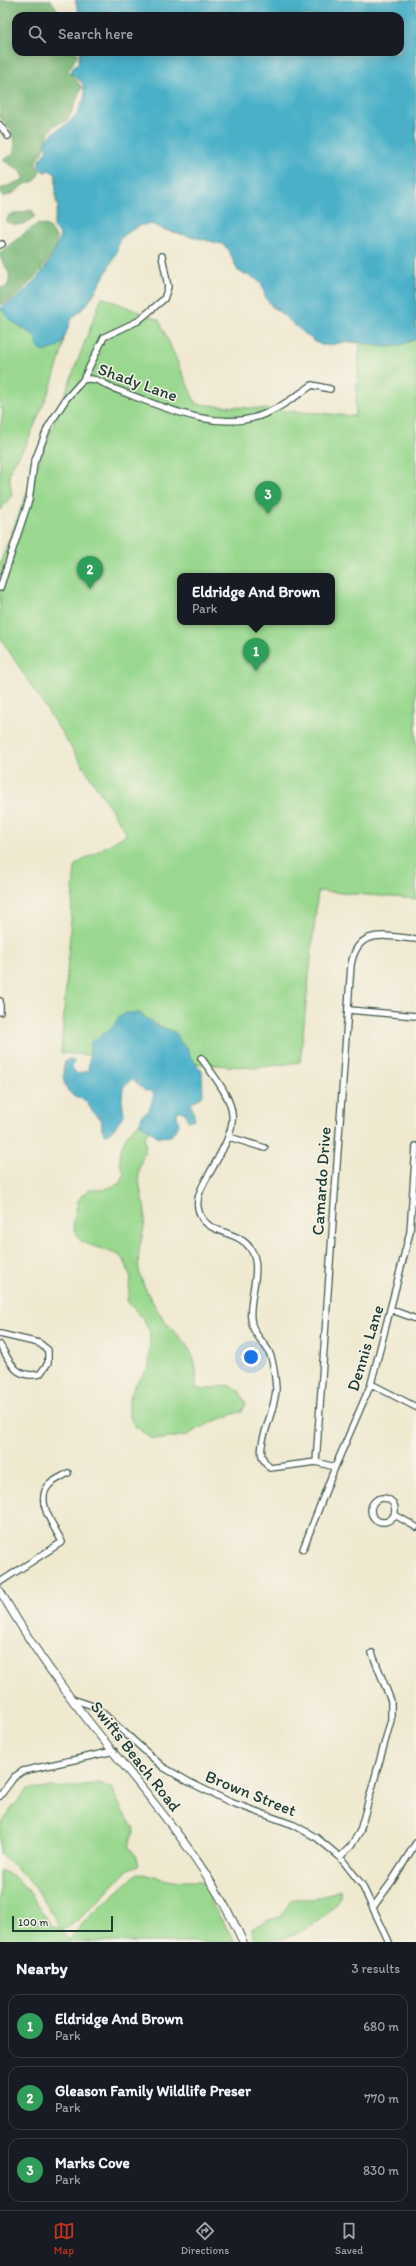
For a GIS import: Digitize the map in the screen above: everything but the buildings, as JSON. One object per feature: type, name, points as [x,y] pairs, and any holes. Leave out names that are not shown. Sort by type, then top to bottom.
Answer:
[{"type":"street","points":[[0,125],[8,136]]},
{"type":"street","points":[[83,380],[104,337],[138,321],[164,299],[168,288],[162,256]]},
{"type":"street","name":"Shady Lane","points":[[0,588],[29,500],[34,463],[48,427],[66,399],[83,380],[97,381],[114,389],[190,415],[225,421],[240,420],[267,413],[312,386],[330,389]]},
{"type":"street","name":"Camardo Drive","points":[[316,1462],[351,965],[357,946],[370,937],[416,939]]},
{"type":"street","points":[[0,1001],[0,1012]]},
{"type":"street","points":[[349,1010],[416,1016]]},
{"type":"street","points":[[201,1058],[223,1088],[231,1103],[232,1116],[229,1137],[200,1191],[198,1207],[202,1219],[206,1224],[247,1243],[255,1258],[250,1318],[257,1337],[269,1351],[276,1390],[273,1413],[261,1447],[262,1457],[270,1468],[316,1462],[335,1467]]},
{"type":"street","points":[[229,1137],[265,1148]]},
{"type":"street","name":"Dennis Lane","points":[[303,1549],[335,1467],[371,1384],[392,1310],[410,1232],[416,1146]]},
{"type":"street","points":[[392,1310],[416,1319]]},
{"type":"street","points":[[0,1334],[39,1343],[48,1350],[48,1363],[40,1374],[28,1376],[17,1372],[0,1345]]},
{"type":"street","points":[[371,1384],[416,1407]]},
{"type":"street","points":[[0,1582],[62,1542],[44,1505],[44,1495],[49,1485],[68,1473]]},
{"type":"street","points":[[382,1497],[393,1503],[395,1515],[386,1521],[376,1519],[371,1509],[374,1501],[382,1497]]},
{"type":"street","points":[[395,1515],[416,1527]]},
{"type":"street","name":"Swifts Beach Road","points":[[0,1591],[26,1634],[72,1699],[201,1863],[222,1898],[243,1942]]},
{"type":"street","points":[[340,1857],[351,1846],[360,1831],[391,1720],[391,1701],[372,1653]]},
{"type":"street","name":"Brown Street","points":[[72,1699],[96,1707],[163,1767],[213,1795],[294,1825],[317,1838],[340,1857],[362,1885],[374,1906],[390,1942]]},
{"type":"street","points":[[0,1796],[14,1777],[23,1771],[114,1751]]},
{"type":"street","points":[[374,1906],[416,1843]]},
{"type":"green space","points":[[0,0],[51,0],[59,12],[12,12],[12,56],[77,56],[68,71],[82,87],[66,121],[55,125],[48,135],[43,151],[35,163],[40,172],[35,181],[23,185],[14,193],[3,197],[0,189],[25,179],[20,170],[3,160],[13,154],[15,142],[12,134],[0,117]]},
{"type":"green space","points":[[79,56],[88,56],[416,230],[416,899],[318,891],[300,1062],[255,1068],[61,1053],[75,865],[127,834],[0,637],[0,564],[102,297],[159,320],[196,404],[355,416],[360,343],[340,342],[327,345],[314,342],[307,333],[294,325],[288,317],[273,308],[266,298],[262,285],[257,279],[238,271],[228,249],[222,244],[165,230],[151,224],[141,225],[124,235],[119,240],[113,260],[98,287],[88,303],[71,320],[66,328],[61,355],[50,389],[26,445],[12,466],[9,475],[12,495],[0,510],[0,430],[3,411],[0,407],[0,379],[3,374],[0,369],[0,308],[16,299],[30,286],[44,270],[59,242],[60,234],[53,227],[58,207],[56,200],[56,174],[49,170],[45,172],[40,169],[38,163],[47,150],[45,143],[53,133],[66,125],[77,115],[85,96],[83,83],[71,74],[72,69],[78,64]]},
{"type":"green space","points":[[32,210],[35,216],[24,223],[18,225],[6,222],[9,215]]},
{"type":"green space","points":[[37,224],[48,226],[53,231],[57,240],[56,248],[46,263],[25,288],[14,298],[0,305],[0,288],[7,287],[9,276],[2,261],[0,252]]},
{"type":"green space","points":[[140,1123],[149,1131],[144,1138],[145,1150],[140,1166],[139,1176],[145,1212],[138,1263],[141,1277],[161,1316],[190,1350],[196,1367],[196,1388],[203,1390],[228,1385],[239,1391],[246,1404],[242,1411],[212,1422],[187,1435],[163,1439],[150,1438],[134,1425],[129,1415],[129,1400],[135,1385],[149,1367],[150,1332],[142,1318],[127,1301],[131,1278],[125,1262],[119,1255],[82,1242],[77,1237],[73,1225],[78,1201],[83,1194],[88,1190],[103,1190],[121,1183],[124,1173],[120,1159],[122,1145],[129,1132]]},
{"type":"green space","points":[[100,1783],[111,1788],[124,1814],[134,1828],[129,1847],[137,1857],[139,1865],[129,1869],[86,1912],[68,1927],[61,1930],[67,1939],[70,1939],[85,1921],[138,1873],[172,1881],[201,1881],[208,1890],[212,1904],[235,1942],[0,1942],[0,1870],[9,1874],[24,1886],[36,1901],[51,1926],[61,1929],[42,1897],[26,1877],[0,1853],[0,1825],[3,1819],[28,1789],[52,1787],[60,1788]]},
{"type":"green space","points":[[340,1890],[341,1897],[324,1916],[314,1924],[280,1939],[254,1942],[252,1929],[268,1920],[281,1917],[290,1902],[295,1899],[314,1899]]},
{"type":"water","points":[[75,0],[416,0],[416,339],[392,347],[352,341],[321,345],[302,331],[266,299],[262,286],[259,282],[253,277],[238,271],[228,249],[222,244],[165,230],[151,224],[141,225],[131,230],[119,240],[117,251],[107,271],[88,303],[71,320],[62,343],[56,348],[43,352],[38,347],[35,336],[10,320],[0,308],[16,299],[30,286],[50,260],[59,242],[60,234],[53,227],[58,207],[56,200],[56,174],[49,170],[45,172],[40,169],[38,163],[47,150],[45,143],[53,133],[66,125],[77,115],[85,96],[83,83],[71,74],[72,69],[78,64],[79,56],[404,56],[404,12],[79,12]]},
{"type":"water","points":[[127,1013],[140,1013],[154,1024],[175,1032],[181,1043],[187,1047],[189,1055],[202,1071],[203,1096],[191,1103],[195,1119],[188,1121],[186,1114],[179,1110],[177,1114],[179,1125],[171,1136],[158,1137],[140,1123],[142,1115],[149,1111],[154,1095],[152,1091],[145,1091],[132,1079],[123,1088],[122,1100],[124,1114],[114,1129],[105,1135],[102,1129],[101,1118],[94,1113],[84,1100],[70,1093],[65,1086],[63,1070],[65,1062],[68,1059],[74,1061],[72,1068],[78,1074],[88,1070],[91,1042],[112,1028],[119,1017]]},
{"type":"place","name":"Marks Cove","points":[[268,514]]},
{"type":"place","name":"Gleason Family Wildlife Preser","points":[[90,589]]},
{"type":"place","name":"Eldridge And Brown","points":[[256,671]]}]
